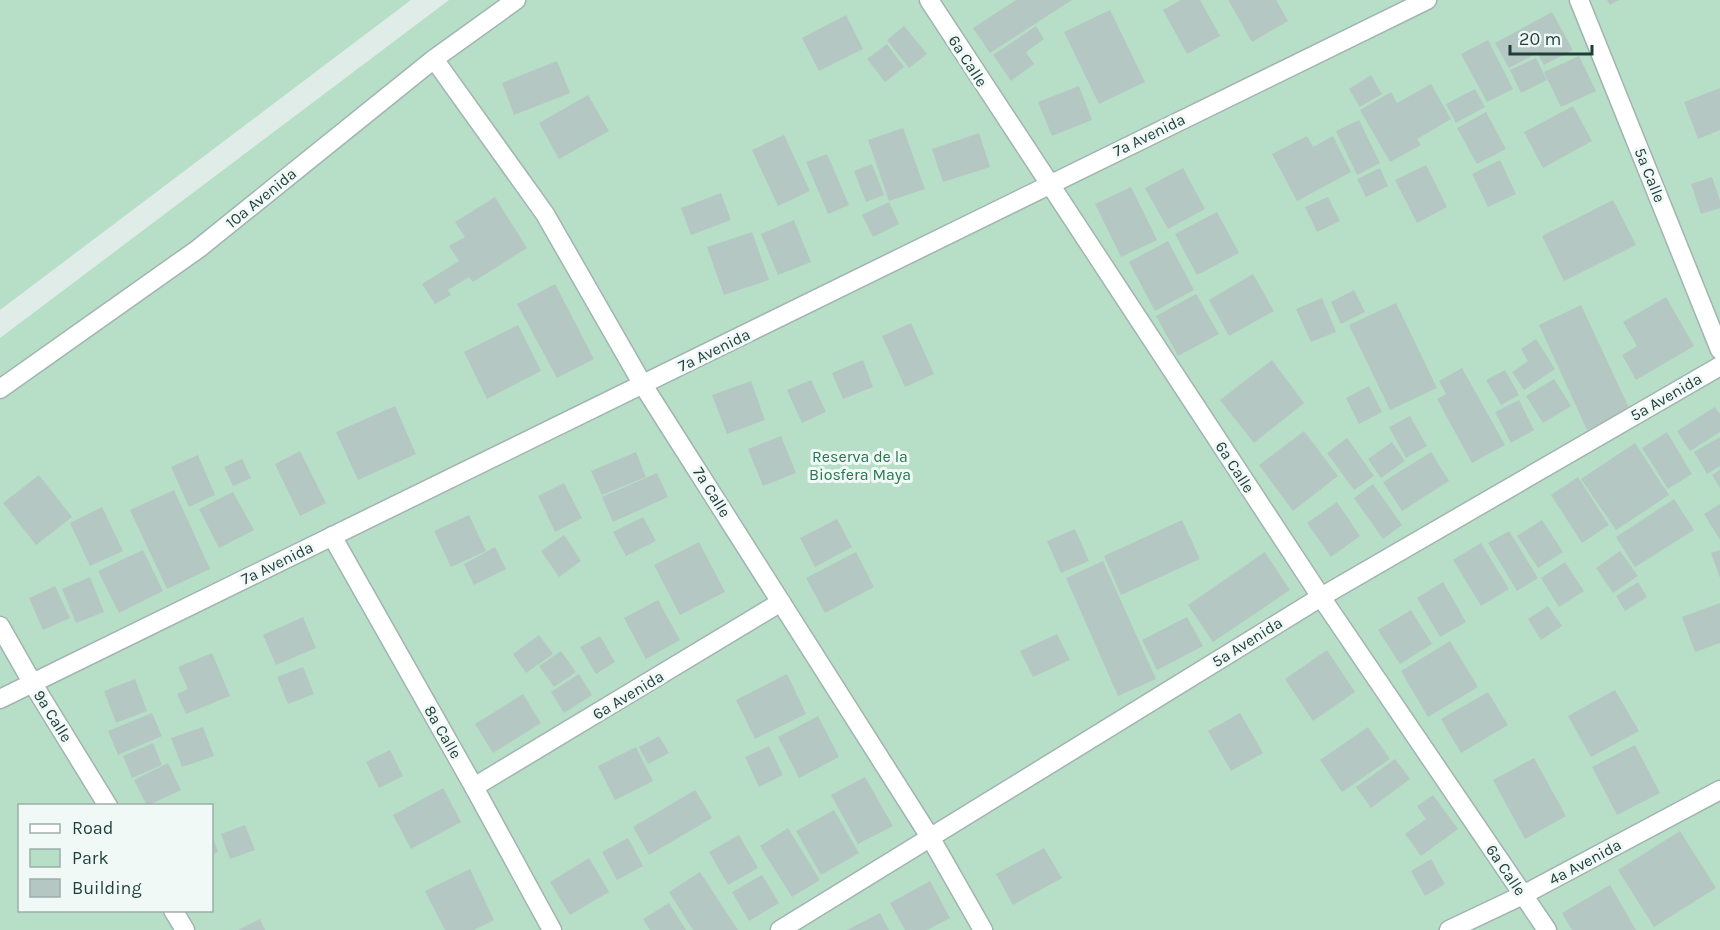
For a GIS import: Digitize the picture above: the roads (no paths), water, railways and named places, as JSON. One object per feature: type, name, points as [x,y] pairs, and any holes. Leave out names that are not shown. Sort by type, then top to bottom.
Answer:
[{"type":"street","name":"10a Avenida","points":[[0,389],[198,249],[434,59],[516,0]]},
{"type":"street","name":"6a Calle","points":[[929,0],[1321,597],[1547,930]]},
{"type":"street","name":"7a Avenida","points":[[0,699],[1427,0]]},
{"type":"street","name":"5a Calle","points":[[1579,0],[1720,350]]},
{"type":"street","name":"7a Calle","points":[[434,59],[545,214],[643,385],[930,837],[983,930]]},
{"type":"street","name":"5a Avenida","points":[[780,930],[1321,597],[1720,366]]},
{"type":"street","name":"8a Calle","points":[[332,536],[552,930]]},
{"type":"street","name":"6a Avenida","points":[[474,787],[781,602]]},
{"type":"street","name":"9a Calle","points":[[0,626],[107,804]]},
{"type":"street","name":"4a Avenida","points":[[1449,930],[1523,895],[1720,790]]},
{"type":"street","points":[[174,912],[185,930]]},
{"type":"park label","name":"Reserva de la Biosfera Maya","points":[[860,465]]}]
